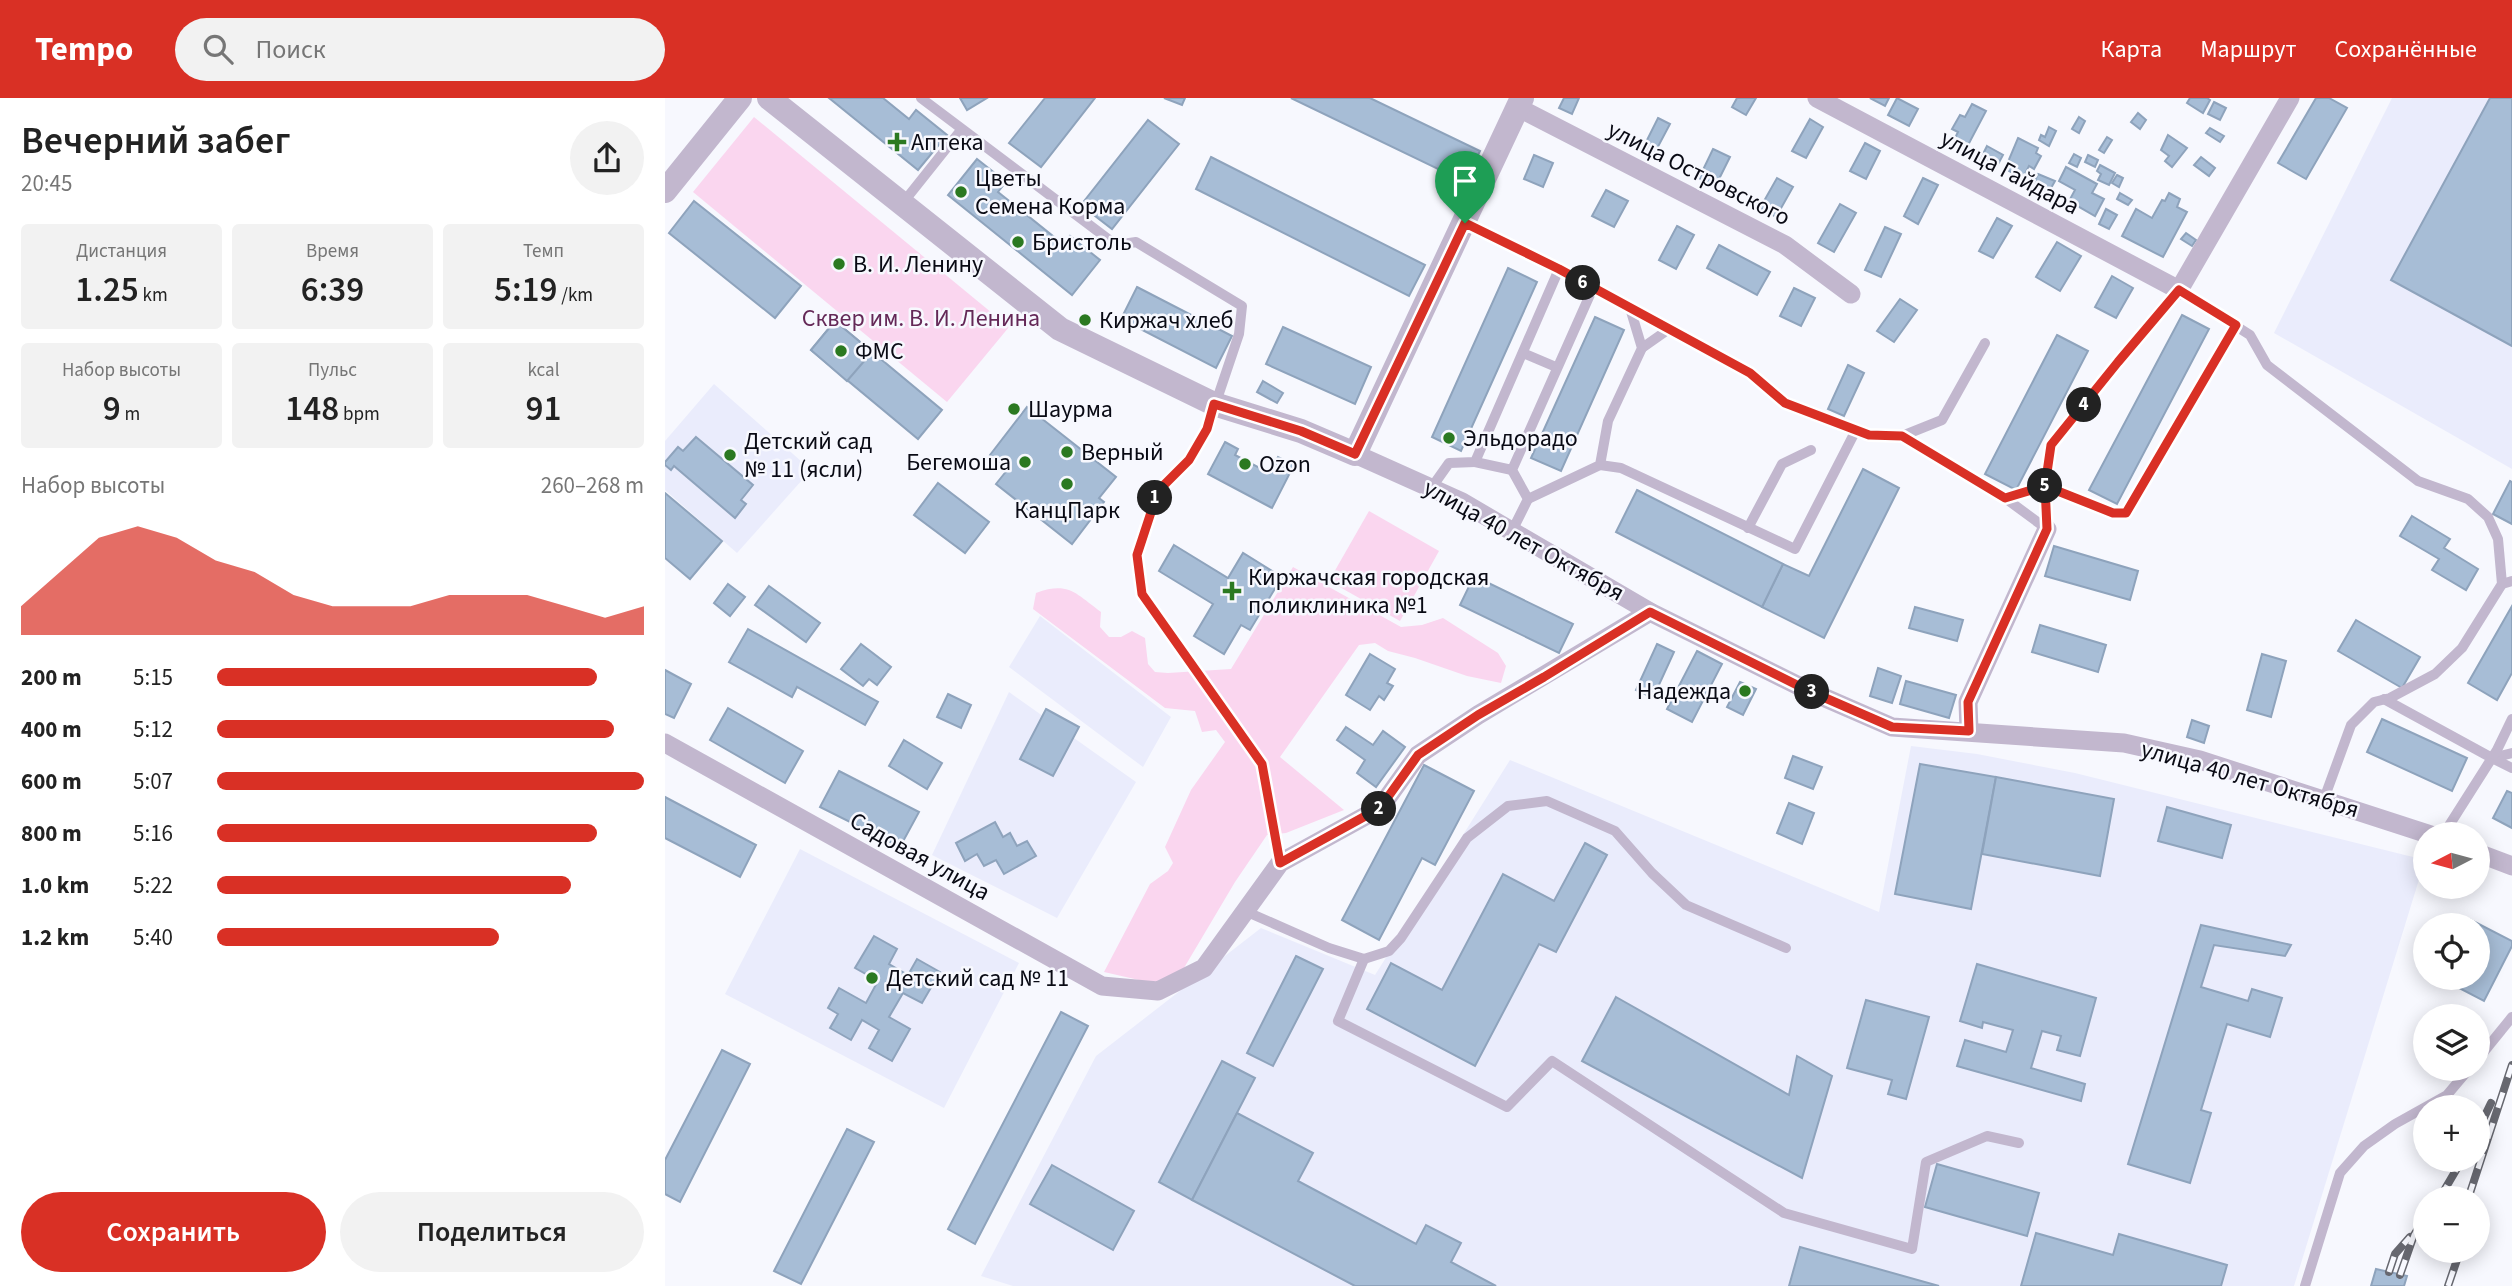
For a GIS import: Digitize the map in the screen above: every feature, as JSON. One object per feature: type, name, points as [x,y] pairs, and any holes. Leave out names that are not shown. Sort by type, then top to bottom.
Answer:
[{"type":"street","points":[[665,191],[740,98]]},
{"type":"street","name":"улица 40 лет Октября","points":[[769,98],[1060,329],[1214,404],[1301,431],[1432,487],[1650,612],[1807,690],[1892,727],[2124,743],[2200,760],[2413,829]]},
{"type":"street","name":"улица Гайдара","points":[[1817,98],[2179,290]]},
{"type":"street","points":[[2179,290],[2290,98]]},
{"type":"street","points":[[1355,454],[1520,103]]},
{"type":"street","name":"улица Островского","points":[[1520,103],[1785,245],[1851,294]]},
{"type":"street","points":[[1969,731],[1968,702],[2047,529]]},
{"type":"street","points":[[1245,911],[1280,863],[1380,808],[1418,755],[1478,715],[1650,612]]},
{"type":"street","name":"Садовая улица","points":[[665,743],[1103,986],[1158,991],[1204,968],[1245,911]]},
{"type":"street","points":[[2490,858],[2512,866]]},
{"type":"lane","points":[[921,98],[1116,245],[1136,242],[1242,306],[1239,334],[1207,429],[1189,460],[1158,491],[1137,555],[1142,594],[1262,764],[1280,863]]},
{"type":"lane","points":[[901,204],[961,130]]},
{"type":"lane","points":[[1465,223],[1559,269],[1750,373],[1785,403],[1869,435],[1902,436],[1942,420],[1985,343]]},
{"type":"lane","points":[[1475,463],[1559,269]]},
{"type":"lane","points":[[1512,470],[1593,288]]},
{"type":"lane","points":[[2047,529],[2045,486],[2051,445],[2179,290],[2250,335],[2267,365],[2418,481],[2468,499],[2488,517],[2498,539],[2507,583],[2462,648],[2435,674],[2374,702],[2351,725],[2324,799]]},
{"type":"lane","points":[[1630,308],[1642,348]]},
{"type":"lane","points":[[2005,498],[2045,486],[2113,513],[2126,513],[2236,325]]},
{"type":"lane","points":[[1600,465],[1608,421],[1642,348],[1669,329]]},
{"type":"lane","points":[[1523,353],[1556,367]]},
{"type":"lane","points":[[1511,531],[1528,499],[1600,465],[1621,468],[1795,549],[1856,430]]},
{"type":"lane","points":[[1902,436],[2005,498],[2047,529]]},
{"type":"lane","points":[[1748,528],[1782,464],[1811,450]]},
{"type":"lane","points":[[1432,487],[1449,463],[1475,463],[1512,470]]},
{"type":"lane","points":[[1512,470],[1528,499]]},
{"type":"lane","points":[[2384,699],[2512,768]]},
{"type":"lane","points":[[2451,822],[2492,758],[2512,719]]},
{"type":"lane","points":[[2492,758],[2512,753]]},
{"type":"lane","points":[[1245,911],[1329,948],[1364,959],[1389,951],[1401,938],[1467,838],[1508,806],[1547,801],[1615,831],[1652,873],[1686,905],[1786,948]]},
{"type":"lane","points":[[1364,959],[1338,1021],[1507,1107],[1552,1061],[1784,1213],[1912,1249],[1926,1162],[1987,1136],[2019,1143]]},
{"type":"lane","points":[[2490,1044],[2512,1017]]},
{"type":"lane","points":[[2305,1286],[2340,1173],[2364,1146],[2395,1124],[2447,1095],[2459,1081]]},
{"type":"shaded area","points":[[2392,98],[2512,98],[2512,469],[2274,333]]},
{"type":"shaded area","name":"Детский сад № 11 (ясли)","points":[[714,384],[811,470],[737,553],[665,490],[665,441]]},
{"type":"shaded area","points":[[1040,616],[1171,717],[1143,767],[1009,667]]},
{"type":"shaded area","points":[[1009,692],[1136,782],[1057,918],[932,855]]},
{"type":"shaded area","points":[[1911,746],[1977,754],[2075,773],[2413,857],[2413,899],[2294,1286],[1013,1286],[981,1276],[1096,1056],[1261,928],[1375,975],[1510,760],[1879,912]]},
{"type":"shaded area","name":"Детский сад № 11","points":[[800,849],[1019,963],[944,1108],[725,994]]},
{"type":"green space","name":"Сквер им. В. И. Ленина","points":[[754,117],[1009,327],[947,402],[693,192]]},
{"type":"green space","points":[[1369,511],[1439,551],[1400,621],[1329,581]]},
{"type":"green space","points":[[1293,567],[1401,627],[1422,625],[1443,618],[1498,653],[1506,666],[1501,683],[1467,676],[1388,651],[1375,643],[1359,645],[1280,757],[1344,810],[1286,833],[1267,835],[1235,882],[1181,973],[1152,983],[1104,972],[1150,884],[1168,871],[1173,863],[1165,847],[1191,790],[1225,742],[1216,730],[1202,732],[1195,711],[1165,708],[1033,609],[1036,593],[1057,588],[1071,591],[1101,612],[1100,627],[1109,637],[1121,637],[1132,631],[1145,638],[1148,664],[1155,672],[1231,669]]},
{"type":"building","points":[[829,98],[883,98],[909,119],[916,110],[947,135],[918,170]]},
{"type":"building","points":[[960,98],[987,98],[967,110]]},
{"type":"building","points":[[1045,98],[1095,98],[1041,167],[1009,143]]},
{"type":"building","points":[[1164,98],[1185,98],[1182,105]]},
{"type":"building","points":[[1291,98],[1370,98],[1480,151],[1465,182]]},
{"type":"building","points":[[1564,98],[1579,98],[1572,114],[1559,108]]},
{"type":"building","points":[[1737,98],[1756,98],[1746,115],[1732,107]]},
{"type":"building","points":[[1870,98],[1889,98],[1885,106]]},
{"type":"building","points":[[1897,98],[1918,109],[1909,126],[1888,115]]},
{"type":"building","points":[[2190,98],[2210,100],[2203,113],[2187,103]]},
{"type":"building","points":[[2316,98],[2329,98],[2347,108],[2306,179],[2278,163]]},
{"type":"building","points":[[2490,98],[2512,98],[2512,346],[2391,280]]},
{"type":"building","points":[[2214,102],[2226,108],[2220,120],[2208,114]]},
{"type":"building","points":[[1972,104],[1986,111],[1966,149],[1953,142],[1958,132],[1952,129],[1960,115],[1965,117]]},
{"type":"building","points":[[2138,113],[2146,120],[2140,129],[2131,122]]},
{"type":"building","points":[[2079,117],[2085,121],[2079,133],[2072,129]]},
{"type":"building","points":[[1658,118],[1670,124],[1652,158],[1641,152]]},
{"type":"building","points":[[1810,119],[1823,127],[1806,158],[1792,151]]},
{"type":"building","points":[[1148,120],[1179,144],[1112,229],[1081,205]]},
{"type":"building","points":[[2049,127],[2056,131],[2049,146],[2039,140],[2041,135],[2045,137]]},
{"type":"building","points":[[2210,128],[2224,136],[2220,142],[2206,133]]},
{"type":"building","points":[[2168,135],[2187,148],[2172,167],[2165,161],[2169,156],[2161,150]]},
{"type":"building","points":[[2107,137],[2112,140],[2104,153],[2099,150]]},
{"type":"building","points":[[2018,138],[2038,148],[2036,153],[2041,156],[2034,169],[2029,166],[2023,178],[2005,169]]},
{"type":"building","points":[[1865,143],[1880,151],[1866,179],[1850,171]]},
{"type":"building","points":[[1987,146],[2003,155],[1995,170],[1979,162]]},
{"type":"building","points":[[1713,149],[1730,157],[1715,187],[1699,178]]},
{"type":"building","points":[[2074,154],[2081,158],[2077,167],[2069,163]]},
{"type":"building","points":[[1534,155],[1553,163],[1543,187],[1524,179]]},
{"type":"building","points":[[2088,155],[2098,160],[2095,167],[2085,162]]},
{"type":"building","points":[[1211,157],[1425,265],[1409,296],[1196,189]]},
{"type":"building","points":[[2201,157],[2215,168],[2209,176],[2194,165]]},
{"type":"building","points":[[977,159],[1006,182],[998,192],[1063,244],[1070,236],[1100,260],[1072,295],[948,195]]},
{"type":"building","points":[[2100,165],[2115,173],[2109,185],[2098,180],[2101,174],[2097,171]]},
{"type":"building","points":[[2066,167],[2097,184],[2092,193],[2104,199],[2095,216],[2069,201],[2075,190],[2059,181]]},
{"type":"building","points":[[2038,174],[2055,181],[2046,197],[2031,189]]},
{"type":"building","points":[[2117,175],[2123,178],[2119,187],[2112,183]]},
{"type":"building","points":[[1777,178],[1793,187],[1776,217],[1760,208]]},
{"type":"building","points":[[1923,178],[1938,185],[1918,224],[1904,216]]},
{"type":"building","points":[[1606,190],[1628,201],[1614,227],[1592,216]]},
{"type":"building","points":[[2120,193],[2132,200],[2128,205],[2117,199]]},
{"type":"building","points":[[2169,193],[2180,199],[2177,207],[2187,212],[2163,257],[2122,236],[2136,209],[2152,218]]},
{"type":"building","points":[[694,201],[801,286],[775,318],[669,233]]},
{"type":"building","points":[[1840,204],[1856,213],[1834,252],[1818,243]]},
{"type":"building","points":[[2106,209],[2117,215],[2109,229],[2099,224]]},
{"type":"building","points":[[1997,218],[2012,226],[1993,258],[1979,251]]},
{"type":"building","points":[[1677,226],[1694,235],[1676,269],[1659,260]]},
{"type":"building","points":[[1885,227],[1901,234],[1881,277],[1865,270]]},
{"type":"building","points":[[2186,233],[2196,240],[2192,246],[2181,239]]},
{"type":"building","points":[[2057,242],[2081,256],[2060,291],[2036,277]]},
{"type":"building","points":[[1719,245],[1770,272],[1757,295],[1707,268]]},
{"type":"building","points":[[1508,268],[1537,282],[1461,451],[1432,437]]},
{"type":"building","points":[[2112,276],[2133,288],[2116,318],[2095,307]]},
{"type":"building","points":[[1137,287],[1232,336],[1216,368],[1121,319]]},
{"type":"building","points":[[1794,288],[1815,298],[1801,326],[1780,316]]},
{"type":"building","points":[[1900,299],[1917,310],[1894,342],[1877,331]]},
{"type":"building","points":[[2182,315],[2209,329],[2117,504],[2089,490]]},
{"type":"building","points":[[1595,317],[1624,330],[1561,471],[1531,458]]},
{"type":"building","points":[[835,321],[942,410],[918,439],[811,350]]},
{"type":"building","name":"ФМС","points":[[835,321],[872,352],[847,381],[811,350]]},
{"type":"building","points":[[1283,327],[1371,367],[1355,404],[1266,364]]},
{"type":"building","points":[[2057,335],[2088,351],[2016,490],[1985,474]]},
{"type":"building","points":[[1848,365],[1864,373],[1844,416],[1828,409]]},
{"type":"building","points":[[1263,381],[1283,393],[1277,403],[1257,392]]},
{"type":"building","points":[[1027,407],[1116,477],[1099,498],[1104,502],[1072,544],[996,484],[1008,469],[990,455]]},
{"type":"building","points":[[696,437],[753,485],[741,500],[746,504],[735,518],[674,466],[671,470],[665,465],[678,447],[683,451]]},
{"type":"building","points":[[1225,442],[1238,449],[1235,455],[1269,473],[1278,457],[1294,465],[1272,508],[1208,474]]},
{"type":"building","points":[[1863,469],[1899,488],[1824,638],[1762,607],[1783,564],[1809,576]]},
{"type":"building","points":[[2510,481],[2512,482],[2512,524],[2493,514]]},
{"type":"building","points":[[938,483],[989,522],[965,553],[914,515]]},
{"type":"building","points":[[1637,490],[1783,564],[1762,607],[1616,532]]},
{"type":"building","points":[[665,493],[722,541],[690,579],[665,558]]},
{"type":"building","points":[[2412,516],[2450,539],[2444,548],[2478,569],[2466,590],[2432,570],[2439,559],[2400,536]]},
{"type":"building","name":"Киржачская городская поликлиника №1","points":[[1174,545],[1228,578],[1243,553],[1282,577],[1250,630],[1241,625],[1224,654],[1194,636],[1213,604],[1159,571]]},
{"type":"building","points":[[2054,546],[2138,571],[2130,600],[2045,576]]},
{"type":"building","points":[[1474,576],[1573,624],[1559,653],[1460,605]]},
{"type":"building","points":[[728,584],[745,597],[730,616],[714,603]]},
{"type":"building","points":[[769,586],[820,623],[806,642],[755,605]]},
{"type":"building","points":[[2512,606],[2512,673],[2497,700],[2468,683]]},
{"type":"building","points":[[1915,607],[1963,620],[1957,641],[1909,628]]},
{"type":"building","points":[[2356,620],[2420,657],[2402,688],[2338,651]]},
{"type":"building","points":[[2040,625],[2106,645],[2098,672],[2032,652]]},
{"type":"building","points":[[748,629],[878,702],[865,725],[797,687],[792,697],[729,662]]},
{"type":"building","points":[[861,644],[891,667],[877,685],[869,679],[863,686],[841,669]]},
{"type":"building","points":[[1657,644],[1674,652],[1653,698],[1636,690]]},
{"type":"building","points":[[1697,651],[1722,664],[1692,722],[1667,709]]},
{"type":"building","points":[[1370,654],[1395,669],[1387,683],[1393,686],[1384,700],[1379,696],[1370,710],[1346,695]]},
{"type":"building","points":[[2262,654],[2286,661],[2271,717],[2247,710]]},
{"type":"building","points":[[1878,668],[1901,676],[1892,703],[1870,696]]},
{"type":"building","points":[[665,670],[691,684],[674,718],[665,714]]},
{"type":"building","points":[[1906,681],[1956,695],[1949,718],[1900,704]]},
{"type":"building","points":[[1740,682],[1756,689],[1743,715],[1727,707]]},
{"type":"building","points":[[948,694],[971,705],[961,728],[937,717]]},
{"type":"building","points":[[728,708],[803,751],[785,783],[710,740]]},
{"type":"building","points":[[1046,709],[1079,727],[1053,776],[1020,759]]},
{"type":"building","points":[[2382,719],[2467,758],[2452,791],[2367,752]]},
{"type":"building","points":[[2192,720],[2209,726],[2204,743],[2187,737]]},
{"type":"building","points":[[1346,727],[1373,745],[1383,731],[1405,747],[1376,787],[1357,773],[1365,760],[1337,740]]},
{"type":"building","points":[[904,740],[942,763],[927,789],[889,766]]},
{"type":"building","points":[[1793,756],[1822,767],[1813,789],[1785,778]]},
{"type":"building","points":[[1920,764],[1996,777],[1971,909],[1895,894]]},
{"type":"building","points":[[1424,765],[1474,791],[1435,865],[1422,858],[1379,940],[1342,920]]},
{"type":"building","points":[[839,771],[919,812],[900,847],[820,807]]},
{"type":"building","points":[[1996,777],[2114,799],[2100,876],[1982,854]]},
{"type":"building","points":[[2507,791],[2512,793],[2512,828],[2493,818]]},
{"type":"building","points":[[665,797],[756,845],[740,877],[665,838]]},
{"type":"building","points":[[1789,803],[1814,813],[1802,844],[1777,833]]},
{"type":"building","points":[[2167,807],[2231,825],[2222,858],[2158,841]]},
{"type":"building","points":[[995,822],[1003,837],[1010,833],[1017,846],[1027,841],[1036,856],[1004,874],[996,860],[984,866],[977,854],[965,861],[956,843]]},
{"type":"building","points":[[1585,843],[1607,855],[1556,952],[1539,944],[1475,1066],[1367,1009],[1391,963],[1442,990],[1503,874],[1554,901]]},
{"type":"building","points":[[2201,925],[2291,945],[2285,956],[2214,945],[2201,987],[2248,1001],[2252,989],[2282,998],[2270,1037],[2227,1024],[2201,1110],[2211,1113],[2190,1183],[2128,1164]]},
{"type":"building","points":[[2490,930],[2512,941],[2490,989]]},
{"type":"building","points":[[874,936],[897,949],[889,964],[908,975],[917,959],[940,972],[922,1003],[903,993],[889,1017],[910,1029],[892,1061],[869,1048],[879,1030],[862,1020],[851,1040],[830,1028],[838,1014],[828,1008],[839,988],[866,1003],[878,981],[855,968]]},
{"type":"building","points":[[1296,956],[1323,969],[1273,1066],[1247,1053]]},
{"type":"building","points":[[1977,964],[2096,998],[2080,1056],[2057,1050],[2061,1036],[2042,1031],[2031,1068],[2085,1084],[2081,1101],[1957,1066],[1965,1040],[2006,1052],[2013,1030],[1983,1022],[1982,1028],[1960,1021]]},
{"type":"building","points":[[2463,990],[2490,990],[2484,1001]]},
{"type":"building","points":[[1616,997],[1789,1095],[1797,1056],[1832,1076],[1802,1178],[1582,1061]]},
{"type":"building","points":[[1866,1000],[1929,1017],[1906,1099],[1888,1094],[1892,1080],[1847,1068]]},
{"type":"building","points":[[1061,1012],[1088,1026],[975,1244],[948,1229]]},
{"type":"building","points":[[722,1050],[750,1064],[680,1202],[665,1194],[665,1160]]},
{"type":"building","points":[[1222,1061],[1255,1078],[1192,1200],[1159,1182]]},
{"type":"building","points":[[1237,1113],[1313,1153],[1298,1181],[1416,1244],[1426,1225],[1461,1243],[1451,1262],[1496,1286],[1355,1286],[1192,1200]]},
{"type":"building","points":[[847,1129],[874,1142],[801,1284],[774,1271]]},
{"type":"building","points":[[1937,1164],[2039,1193],[2027,1236],[1925,1207]]},
{"type":"building","points":[[1052,1165],[1134,1211],[1113,1250],[1030,1204]]},
{"type":"building","points":[[2036,1233],[2113,1255],[2119,1234],[2227,1265],[2221,1286],[2021,1286]]},
{"type":"building","points":[[1800,1247],[1939,1286],[1789,1286]]},
{"type":"building","points":[[2376,1269],[2407,1276],[2404,1286],[2371,1286]]},
{"type":"railway","points":[[2472,1186],[2512,1065]]},
{"type":"railway","points":[[2447,1186],[2455,1172]]},
{"type":"railway","points":[[2389,1272],[2395,1254],[2410,1237]]},
{"type":"railway","points":[[2400,1275],[2413,1238]]},
{"type":"railway","points":[[2448,1286],[2456,1263]]},
{"type":"place","name":"Аптека","points":[[897,142]]},
{"type":"place","name":"Цветы Семена Корма","points":[[961,192]]},
{"type":"place","name":"Бристоль","points":[[1018,242]]},
{"type":"place","name":"В. И. Ленину","points":[[839,264]]},
{"type":"place","name":"Киржач хлеб","points":[[1085,320]]},
{"type":"place","name":"ФМС","points":[[841,351]]},
{"type":"place","name":"Шаурма","points":[[1014,409]]},
{"type":"place","name":"Эльдорадо","points":[[1449,438]]},
{"type":"place","name":"Верный","points":[[1067,452]]},
{"type":"place","name":"Детский сад № 11 (ясли)","points":[[730,455]]},
{"type":"place","name":"Бегемоша","points":[[1025,462]]},
{"type":"place","name":"Ozon","points":[[1245,464]]},
{"type":"place","name":"КанцПарк","points":[[1067,484]]},
{"type":"place","name":"Киржачская городская поликлиника №1","points":[[1232,591]]},
{"type":"place","name":"Надежда","points":[[1745,691]]},
{"type":"place","name":"Детский сад № 11","points":[[872,978]]},
{"type":"route","points":[[1465,223],[1355,454],[1301,431],[1214,404],[1207,429],[1189,460],[1158,491],[1137,555],[1142,594],[1262,764],[1280,863],[1380,808],[1418,755],[1478,715],[1650,612],[1807,690],[1892,727],[1969,731],[1968,702],[2047,529],[2045,486],[2051,445],[2179,290],[2236,325],[2126,513],[2113,513],[2045,486],[2005,498],[1902,436],[1869,435],[1785,403],[1750,373],[1559,269],[1465,223]]}]
